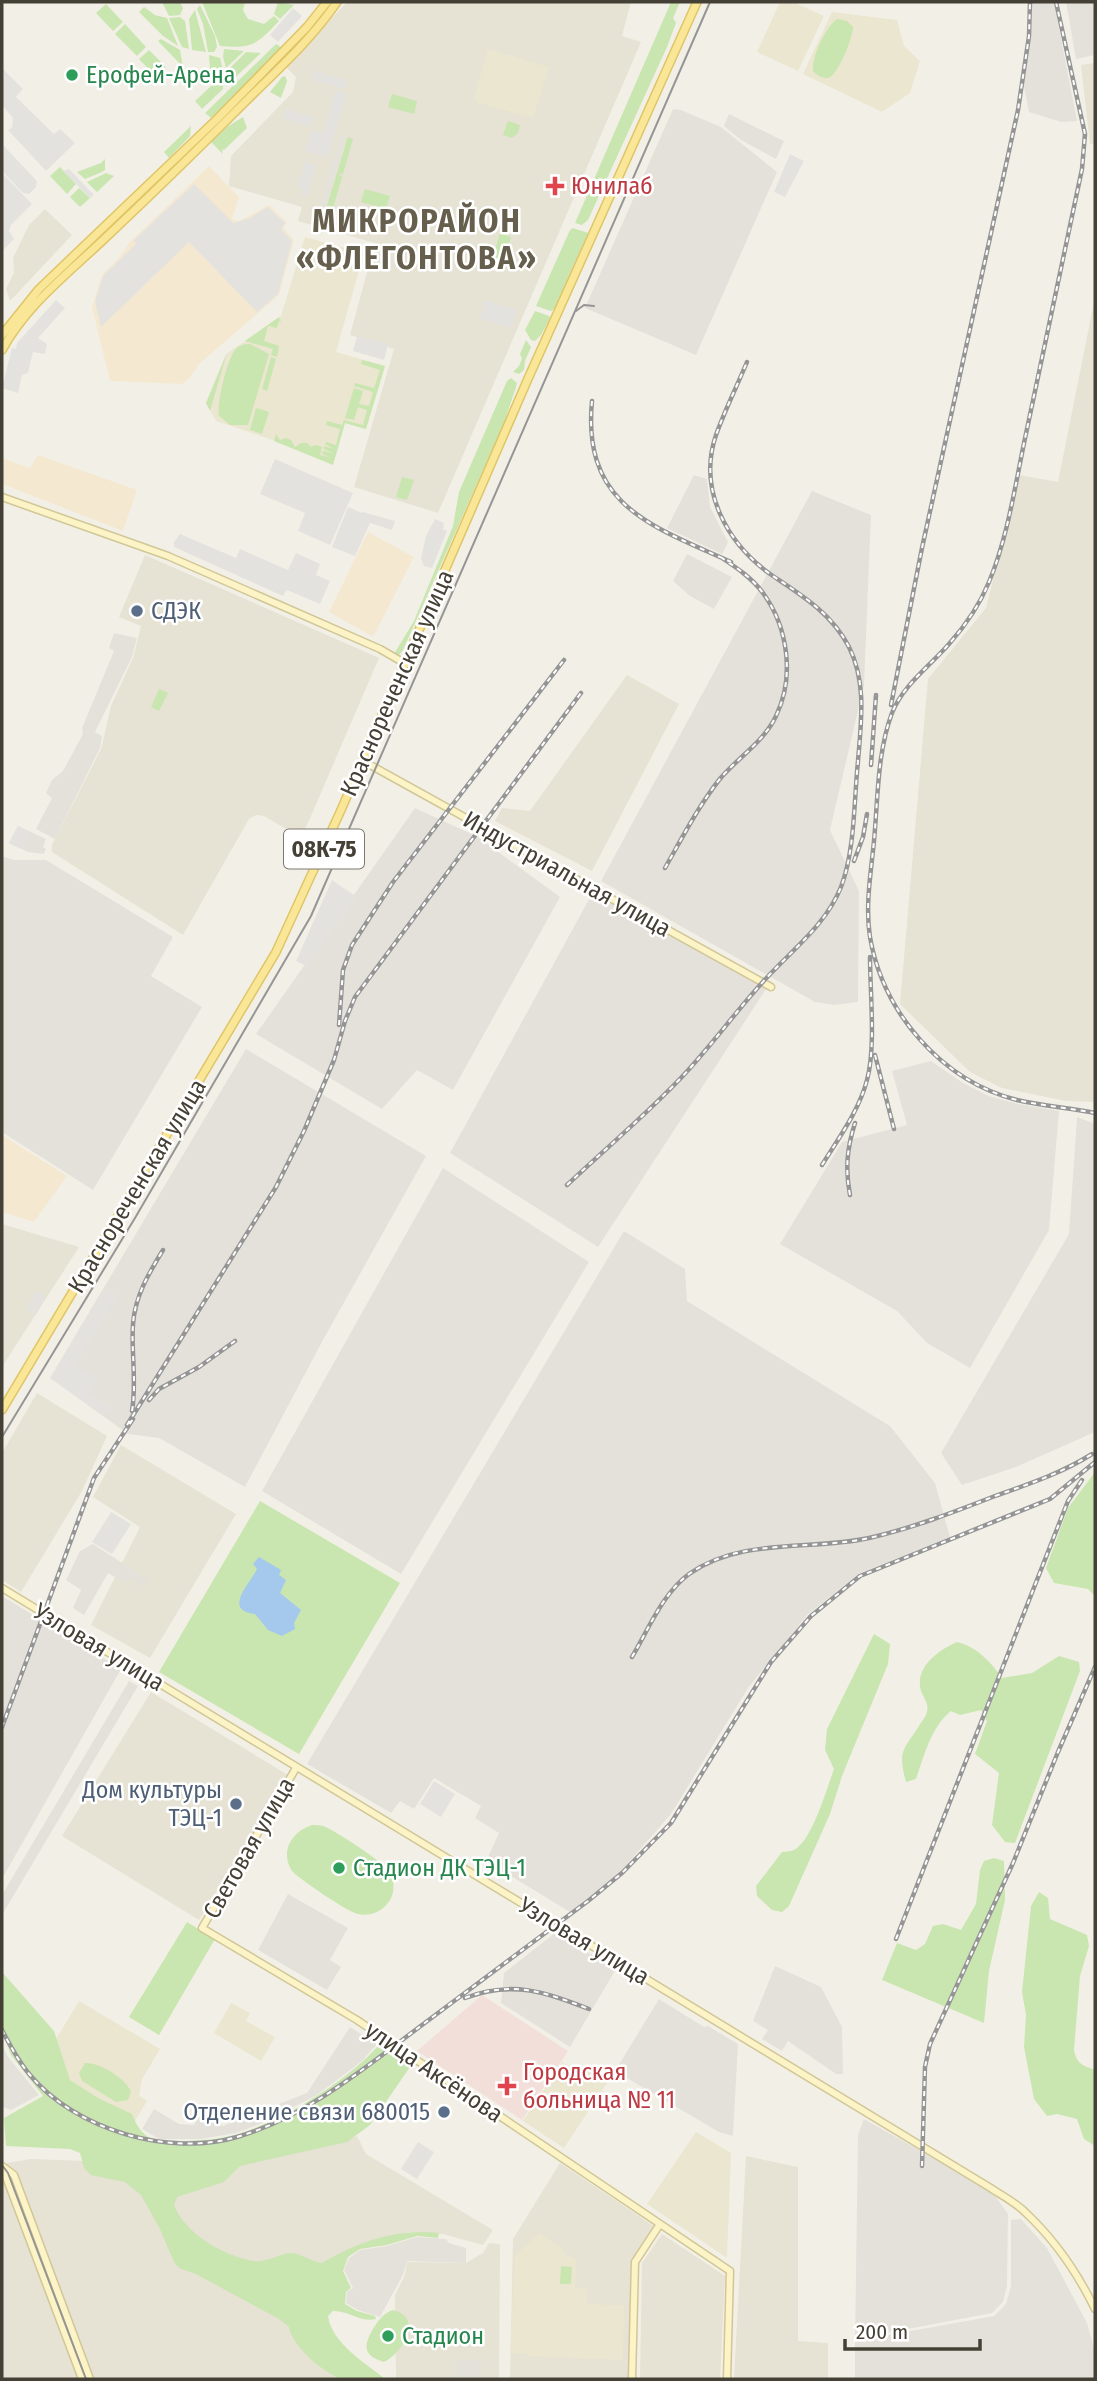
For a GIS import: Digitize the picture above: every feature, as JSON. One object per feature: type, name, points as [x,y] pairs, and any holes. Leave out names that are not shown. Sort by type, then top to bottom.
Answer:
[{"type":"main road","points":[[2,335],[38,289],[235,102],[307,27],[327,2]]},
{"type":"main road","points":[[2,350],[14,329],[48,289],[204,142],[280,67],[339,2]]},
{"type":"main road","name":"Краснореченская улица","points":[[2,1410],[265,973],[363,761],[527,380],[697,2]]},
{"type":"street","points":[[2,497],[168,556],[380,649],[406,664]]},
{"type":"street","name":"Индустриальная улица","points":[[363,761],[771,987]]},
{"type":"street","name":"Узловая улица","points":[[2,1588],[989,2187],[1024,2211],[1032,2220],[1084,2286],[1095,2309]]},
{"type":"street","name":"Световая улица","points":[[202,1928],[296,1768]]},
{"type":"street","name":"улица Аксёнова","points":[[202,1928],[357,2020],[730,2271],[727,2379]]},
{"type":"street","points":[[2,2168],[82,2379]]},
{"type":"street","points":[[2,2168],[14,2175],[90,2379]]},
{"type":"street","points":[[632,2379],[635,2262],[660,2224]]},
{"type":"shaded area","points":[[347,2],[631,2],[622,36],[641,42],[438,513],[354,487],[394,349],[350,335],[375,243],[298,221],[302,207],[229,186],[231,156],[293,92],[296,77],[286,67]]},
{"type":"shaded area","points":[[780,2],[793,2],[824,16],[798,71],[757,52]]},
{"type":"shaded area","points":[[1032,2],[1054,2],[1077,121],[1061,122],[1029,112],[1023,82],[1031,35]]},
{"type":"shaded area","points":[[1066,2],[1095,2],[1095,55],[1076,59]]},
{"type":"shaded area","points":[[293,8],[302,16],[278,42],[270,35]]},
{"type":"shaded area","points":[[832,12],[897,20],[904,46],[920,61],[910,93],[882,112],[803,74]]},
{"type":"shaded area","points":[[488,49],[549,67],[533,118],[478,103],[474,98]]},
{"type":"shaded area","points":[[1095,63],[1095,144],[1090,144],[1081,65]]},
{"type":"shaded area","points":[[2,68],[23,89],[16,97],[54,134],[60,129],[75,143],[46,171],[8,130],[12,128],[13,118],[2,105]]},
{"type":"shaded area","points":[[314,71],[324,72],[323,78],[326,75],[346,80],[344,89],[312,80]]},
{"type":"shaded area","points":[[336,90],[347,93],[328,158],[304,151],[307,143],[311,144],[308,140],[311,130],[324,133]]},
{"type":"shaded area","points":[[285,109],[313,117],[310,127],[283,119]]},
{"type":"shaded area","points":[[673,109],[721,127],[777,172],[696,355],[585,308]]},
{"type":"shaded area","points":[[729,114],[784,141],[776,159],[741,140],[724,126]]},
{"type":"shaded area","points":[[341,136],[344,137],[322,215],[319,214]]},
{"type":"shaded area","points":[[2,144],[37,181],[36,187],[29,194],[23,193],[2,171]]},
{"type":"shaded area","points":[[790,154],[804,161],[785,197],[774,192]]},
{"type":"shaded area","points":[[305,162],[316,165],[307,196],[301,195],[303,189],[297,188]]},
{"type":"shaded area","points":[[209,166],[239,197],[232,219],[239,221],[269,205],[287,222],[283,228],[294,240],[279,295],[198,365],[189,379],[182,384],[110,381],[92,307],[102,275],[129,243]]},
{"type":"shaded area","points":[[69,169],[94,195],[90,198],[63,171]]},
{"type":"shaded area","points":[[2,173],[32,204],[11,225],[9,231],[14,239],[2,251]]},
{"type":"shaded area","points":[[194,184],[233,223],[250,218],[268,207],[285,223],[281,229],[292,241],[278,294],[257,312],[189,242],[101,327],[95,301],[103,276],[136,244],[134,240]]},
{"type":"shaded area","points":[[45,209],[72,235],[10,301],[6,289],[14,273],[13,258],[29,225]]},
{"type":"shaded area","points":[[305,237],[364,253],[336,352],[385,366],[366,429],[345,423],[333,465],[294,447],[216,421],[206,403],[226,354],[281,316]]},
{"type":"shaded area","points":[[1095,297],[1095,1102],[1066,1101],[1002,1088],[970,1072],[900,1004],[928,679],[986,608],[1019,475],[1058,482]]},
{"type":"shaded area","points":[[56,300],[65,308],[38,338],[47,344],[45,354],[33,352],[28,373],[22,375],[18,393],[2,388],[12,348],[16,349],[17,343]]},
{"type":"shaded area","points":[[485,300],[517,310],[511,328],[480,319]]},
{"type":"shaded area","points":[[357,336],[388,344],[384,360],[353,351]]},
{"type":"shaded area","points":[[38,455],[137,490],[123,531],[2,484],[2,458],[30,468]]},
{"type":"shaded area","points":[[275,459],[353,493],[330,545],[298,531],[305,513],[260,494]]},
{"type":"shaded area","points":[[694,475],[707,479],[710,507],[728,542],[722,554],[667,528]]},
{"type":"shaded area","points":[[812,491],[871,515],[864,685],[830,830],[859,891],[858,1002],[834,1005],[815,1002],[601,881]]},
{"type":"shaded area","points":[[348,507],[395,521],[392,530],[370,523],[355,556],[332,547]]},
{"type":"shaded area","points":[[435,519],[444,523],[443,529],[447,531],[432,568],[424,566],[421,558],[426,536]]},
{"type":"shaded area","points":[[368,532],[414,557],[373,637],[329,612]]},
{"type":"shaded area","points":[[180,534],[236,558],[240,549],[288,570],[296,553],[320,564],[316,575],[330,581],[320,604],[287,590],[283,596],[174,547]]},
{"type":"shaded area","points":[[687,554],[732,577],[714,609],[690,596],[673,581]]},
{"type":"shaded area","points":[[145,555],[379,658],[300,837],[264,816],[256,815],[249,819],[183,935],[52,852],[52,845],[101,749],[111,706],[133,658],[141,626],[119,617]]},
{"type":"shaded area","points":[[114,633],[137,638],[132,657],[95,732],[102,736],[100,748],[55,839],[36,829],[52,798],[46,793],[52,780],[63,771],[83,734],[82,728],[114,651],[109,648]]},
{"type":"shaded area","points":[[627,675],[679,704],[592,871],[495,821],[502,808],[530,811]]},
{"type":"shaded area","points":[[415,808],[478,837],[560,897],[453,1090],[417,1070],[382,1109],[256,1034]]},
{"type":"shaded area","points":[[18,826],[46,839],[44,854],[28,852],[9,843]]},
{"type":"shaded area","points":[[18,826],[30,832],[21,849],[9,843]]},
{"type":"shaded area","points":[[2,856],[14,860],[46,860],[173,937],[151,976],[202,1007],[93,1190],[2,1132]]},
{"type":"shaded area","points":[[332,880],[357,897],[306,966],[296,961]]},
{"type":"shaded area","points":[[593,892],[768,986],[598,1247],[450,1153]]},
{"type":"shaded area","points":[[246,1049],[426,1156],[245,1487],[159,1438],[128,1434],[50,1378]]},
{"type":"shaded area","points":[[931,1061],[963,1083],[989,1096],[1059,1111],[1049,1230],[970,1368],[927,1343],[897,1311],[780,1244],[842,1142],[907,1125],[892,1071]]},
{"type":"shaded area","points":[[1077,1117],[1095,1124],[1095,1432],[1016,1467],[962,1485],[941,1453],[1069,1234]]},
{"type":"shaded area","points":[[2,1135],[67,1176],[34,1222],[2,1212]]},
{"type":"shaded area","points":[[443,1168],[589,1262],[401,1574],[262,1491]]},
{"type":"shaded area","points":[[2,1224],[79,1247],[2,1367]]},
{"type":"shaded area","points":[[624,1231],[685,1269],[687,1301],[890,1426],[935,1483],[950,1537],[860,1573],[808,1614],[748,1688],[671,1814],[621,1871],[570,1912],[486,1861],[499,1833],[475,1818],[481,1806],[434,1778],[414,1809],[400,1801],[391,1813],[307,1764]]},
{"type":"shaded area","points":[[106,1288],[118,1296],[75,1366],[97,1379],[88,1394],[114,1410],[104,1416],[50,1378]]},
{"type":"shaded area","points":[[36,1291],[46,1297],[36,1315],[26,1309]]},
{"type":"shaded area","points":[[37,1393],[107,1436],[82,1491],[21,1592],[2,1580],[2,1453]]},
{"type":"shaded area","points":[[121,1445],[236,1514],[150,1658],[91,1625],[140,1527],[93,1497]]},
{"type":"shaded area","points":[[111,1512],[131,1524],[112,1554],[92,1542]]},
{"type":"shaded area","points":[[93,1544],[147,1579],[143,1586],[129,1578],[126,1583],[108,1573],[84,1615],[73,1608],[81,1590],[66,1580],[80,1551]]},
{"type":"shaded area","points":[[2,1596],[121,1669],[2,1879]]},
{"type":"shaded area","points":[[129,1681],[138,1686],[2,1915],[2,1895]]},
{"type":"shaded area","points":[[151,1692],[288,1775],[199,1920],[62,1836]]},
{"type":"shaded area","points":[[434,1781],[455,1794],[441,1817],[420,1804]]},
{"type":"shaded area","points":[[288,1894],[348,1928],[330,1960],[341,1967],[327,1990],[258,1950]]},
{"type":"shaded area","points":[[555,1933],[616,1969],[570,2047],[501,2003],[504,1973]]},
{"type":"shaded area","points":[[775,1966],[821,1987],[842,2027],[843,2074],[836,2074],[788,2041],[782,2051],[762,2039],[768,2030],[753,2021]]},
{"type":"shaded area","name":"Городская больница № 11","points":[[482,1995],[568,2051],[522,2120],[417,2051]]},
{"type":"shaded area","points":[[659,1999],[738,2044],[733,2136],[719,2132],[615,2071]]},
{"type":"shaded area","points":[[79,2001],[160,2049],[142,2079],[139,2096],[147,2101],[132,2126],[64,2086],[47,2054]]},
{"type":"shaded area","points":[[231,2003],[250,2013],[246,2021],[275,2037],[261,2061],[214,2033]]},
{"type":"shaded area","points":[[350,2027],[377,2044],[362,2061],[317,2095],[260,2124],[236,2133],[201,2139],[159,2139],[142,2129],[154,2109],[179,2124],[194,2125],[200,2115],[223,2126],[307,2093]]},
{"type":"shaded area","points":[[2,2045],[8,2057],[39,2095],[11,2110],[2,2107]]},
{"type":"shaded area","points":[[562,2062],[582,2075],[589,2066],[609,2080],[564,2148],[523,2121]]},
{"type":"shaded area","points":[[864,2119],[976,2182],[996,2197],[1008,2214],[1007,2286],[1003,2302],[992,2313],[855,2339],[858,2135]]},
{"type":"shaded area","points":[[696,2132],[731,2153],[727,2258],[647,2204]]},
{"type":"shaded area","points":[[357,2136],[366,2154],[493,2230],[483,2245],[443,2234],[408,2232],[349,2252],[294,2337],[351,2379],[2,2379],[2,2164],[31,2159],[84,2161],[319,2146]]},
{"type":"shaded area","points":[[418,2142],[434,2152],[417,2179],[401,2169]]},
{"type":"shaded area","points":[[746,2156],[798,2167],[798,2341],[828,2343],[828,2379],[734,2379]]},
{"type":"shaded area","points":[[560,2163],[658,2229],[635,2261],[631,2379],[510,2379],[513,2239]]},
{"type":"shaded area","points":[[1021,2219],[1047,2248],[1087,2323],[1095,2352],[1095,2379],[855,2379],[855,2341],[994,2316],[1006,2304],[1011,2286],[1011,2220]]},
{"type":"shaded area","points":[[540,2233],[565,2251],[565,2255],[577,2259],[575,2288],[587,2289],[587,2304],[624,2305],[623,2360],[510,2353],[515,2255]]},
{"type":"shaded area","points":[[662,2234],[725,2276],[720,2379],[640,2379],[642,2263]]},
{"type":"shaded area","points":[[417,2237],[446,2239],[449,2243],[466,2248],[466,2263],[407,2261],[403,2275],[380,2317],[346,2303],[347,2292],[353,2288],[344,2270],[349,2258],[360,2250],[387,2246]]},
{"type":"shaded area","points":[[489,2243],[500,2244],[499,2379],[396,2379],[395,2295],[405,2275],[407,2262],[466,2263],[483,2253]]},
{"type":"shaded area","points":[[456,2360],[481,2361],[480,2379],[456,2379]]},
{"type":"green space","points":[[162,2],[180,2],[183,8],[180,15],[169,16]]},
{"type":"green space","points":[[202,2],[245,2],[243,10],[248,19],[264,24],[274,16],[279,21],[254,43],[240,47],[220,46]]},
{"type":"green space","points":[[278,2],[294,5],[280,19],[274,14]]},
{"type":"green space","points":[[671,2],[680,2],[673,18],[676,23],[667,47],[588,220],[582,225],[575,223]]},
{"type":"green space","points":[[106,4],[123,22],[113,31],[96,13]]},
{"type":"green space","points":[[200,5],[215,36],[217,47],[214,52],[208,52],[197,9]]},
{"type":"green space","points":[[144,7],[155,15],[167,18],[178,46],[163,36],[139,12]]},
{"type":"green space","points":[[195,10],[206,52],[192,50],[189,19]]},
{"type":"green space","points":[[180,17],[185,21],[189,49],[182,47],[169,18]]},
{"type":"green space","points":[[837,19],[847,21],[853,27],[852,32],[836,71],[832,76],[824,78],[813,71],[815,58],[824,35]]},
{"type":"green space","points":[[125,24],[146,47],[137,56],[115,34]]},
{"type":"green space","points":[[161,39],[180,50],[183,67],[158,41]]},
{"type":"green space","points":[[276,44],[281,47],[254,78],[211,118],[205,113]]},
{"type":"green space","points":[[224,49],[244,51],[226,68]]},
{"type":"green space","points":[[149,50],[165,66],[166,71],[158,79],[139,59]]},
{"type":"green space","points":[[246,52],[261,53],[226,86],[226,72]]},
{"type":"green space","points":[[209,55],[220,58],[223,70],[211,83]]},
{"type":"green space","points":[[223,75],[223,89],[202,109],[195,101]]},
{"type":"green space","points":[[285,76],[287,81],[281,98],[270,92]]},
{"type":"green space","points":[[392,94],[417,101],[414,114],[388,107]]},
{"type":"green space","points":[[243,117],[247,128],[222,149],[223,154],[211,142]]},
{"type":"green space","points":[[508,121],[520,125],[518,133],[512,138],[503,135]]},
{"type":"green space","points":[[191,126],[190,136],[169,158],[164,152]]},
{"type":"green space","points":[[348,137],[353,139],[343,174],[339,174],[342,177],[330,218],[324,216]]},
{"type":"green space","points":[[105,159],[105,170],[102,172],[85,179],[77,172],[101,163]]},
{"type":"green space","points":[[60,167],[76,184],[67,194],[50,176]]},
{"type":"green space","points":[[106,173],[114,176],[97,192],[87,182]]},
{"type":"green space","points":[[79,188],[90,198],[80,207],[70,197]]},
{"type":"green space","points":[[365,189],[390,196],[386,209],[361,202]]},
{"type":"green space","points":[[573,228],[588,233],[554,309],[551,311],[536,306],[570,230]]},
{"type":"green space","points":[[500,233],[511,237],[504,261],[493,257]]},
{"type":"green space","points":[[535,311],[550,318],[535,341],[531,340],[525,330]]},
{"type":"green space","points":[[279,317],[281,322],[279,321],[277,328],[268,326],[264,341],[279,346],[277,357],[271,355],[273,349],[245,341]]},
{"type":"green space","points":[[526,340],[531,347],[524,370],[519,374],[513,372],[522,359],[520,354]]},
{"type":"green space","points":[[250,344],[269,354],[248,425],[230,425],[219,416],[218,410],[223,383],[235,350]]},
{"type":"green space","points":[[227,353],[210,411],[206,403]]},
{"type":"green space","points":[[271,357],[276,359],[267,391],[262,389]]},
{"type":"green space","points":[[362,360],[385,366],[366,429],[345,423],[333,465],[274,441],[276,434],[280,440],[291,440],[295,447],[301,443],[307,443],[311,447],[316,445],[322,447],[320,455],[332,458],[322,454],[323,451],[333,453],[324,449],[324,446],[334,449],[325,444],[336,445],[340,429],[326,425],[327,421],[342,425],[344,420],[363,425],[367,410],[358,407],[354,420],[345,418],[354,388],[363,391],[359,404],[369,406],[373,392],[354,386],[355,383],[374,388],[380,370],[361,364]]},
{"type":"green space","points":[[511,378],[517,383],[504,423],[403,650],[399,655],[394,654],[414,621],[453,526],[459,492],[507,381]]},
{"type":"green space","points":[[256,408],[269,412],[262,434],[250,430]]},
{"type":"green space","points":[[402,477],[414,480],[407,500],[396,497]]},
{"type":"green space","points":[[159,689],[168,693],[159,711],[151,707]]},
{"type":"green space","points":[[1095,1472],[1095,1596],[1088,1589],[1054,1583],[1046,1568],[1068,1508]]},
{"type":"green space","points":[[260,1501],[400,1583],[299,1754],[159,1672]]},
{"type":"green space","points":[[874,1634],[890,1644],[888,1664],[842,1776],[830,1814],[789,1906],[782,1912],[772,1910],[757,1896],[756,1886],[782,1852],[794,1850],[801,1845],[813,1825],[834,1769],[825,1750],[827,1729]]},
{"type":"green space","points":[[957,1642],[971,1647],[983,1656],[1002,1678],[1032,1673],[1059,1656],[1079,1662],[1080,1671],[1015,1843],[1005,1842],[992,1825],[999,1773],[975,1754],[987,1721],[981,1710],[960,1715],[951,1711],[938,1725],[929,1742],[916,1779],[906,1782],[902,1764],[903,1752],[926,1716],[927,1709],[921,1691],[921,1674],[930,1660]]},
{"type":"green space","name":"Стадион ДК ТЭЦ-1","points":[[312,1825],[323,1826],[337,1833],[390,1872],[393,1892],[383,1908],[371,1914],[355,1913],[322,1894],[292,1871],[287,1856],[290,1843],[299,1832]]},
{"type":"green space","points":[[994,1858],[1004,1861],[1005,1900],[989,1971],[984,2023],[882,1980],[897,1943],[916,1950],[925,1944],[933,1926],[943,1924],[961,1930],[976,1904],[980,1870],[984,1861]]},
{"type":"green space","points":[[1039,1892],[1048,1898],[1050,1919],[1087,1935],[1089,1946],[1080,1976],[1074,2050],[1079,2062],[1095,2070],[1095,2146],[1084,2139],[1077,2119],[1057,2114],[1047,2116],[1034,2099],[1024,2047],[1026,2015],[1022,1992],[1031,1906]]},
{"type":"green space","points":[[187,1922],[215,1939],[159,2035],[129,2017]]},
{"type":"green space","points":[[2,1972],[54,2031],[70,2080],[98,2098],[132,2114],[141,2131],[160,2141],[206,2140],[254,2129],[313,2099],[349,2073],[379,2045],[410,2067],[370,2125],[347,2142],[240,2166],[224,2182],[177,2197],[174,2205],[186,2225],[206,2242],[230,2254],[253,2261],[291,2253],[322,2263],[378,2238],[408,2233],[439,2233],[438,2238],[417,2236],[387,2245],[360,2249],[348,2257],[343,2271],[351,2288],[346,2292],[345,2304],[375,2316],[376,2319],[333,2311],[328,2316],[331,2326],[351,2352],[385,2379],[348,2379],[332,2375],[302,2350],[289,2327],[279,2319],[196,2274],[179,2268],[141,2195],[125,2182],[91,2175],[84,2168],[80,2153],[70,2149],[6,2146],[4,2118],[43,2096],[11,2055],[2,2032]]},
{"type":"green space","points":[[85,2063],[105,2068],[124,2082],[131,2092],[128,2100],[116,2102],[82,2081],[79,2073]]},
{"type":"green space","points":[[561,2266],[572,2267],[571,2284],[560,2284]]},
{"type":"green space","name":"Стадион","points":[[393,2310],[402,2314],[409,2327],[398,2351],[384,2362],[372,2357],[367,2345],[379,2320]]},
{"type":"water","points":[[259,1557],[281,1570],[279,1575],[286,1580],[280,1593],[301,1610],[294,1623],[295,1629],[282,1636],[268,1630],[255,1614],[245,1612],[240,1607],[241,1596],[257,1569],[253,1564]]},
{"type":"tram line","points":[[2,1437],[135,1218],[311,916],[710,2]]},
{"type":"tram line","points":[[576,311],[584,305],[594,306]]},
{"type":"tram line","points":[[2,2165],[8,2173],[86,2379]]},
{"type":"railway","points":[[891,705],[922,548],[1018,110],[1029,36],[1030,2]]},
{"type":"railway","points":[[1056,2],[1085,134],[1082,169],[1011,506],[996,564],[972,614],[949,644],[903,694],[887,728],[879,776],[868,913],[870,937],[877,965],[888,992],[902,1017],[920,1040],[941,1060],[990,1091],[1017,1100],[1095,1113]]},
{"type":"railway","points":[[567,1185],[675,1084],[761,984],[816,927],[834,901],[846,873],[853,825],[861,718],[861,689],[855,661],[842,635],[825,615],[742,549],[720,515],[714,496],[711,456],[716,435],[747,362]]},
{"type":"railway","points":[[592,401],[592,437],[598,465],[611,489],[628,507],[650,523],[731,562]]},
{"type":"railway","points":[[665,868],[711,790],[771,725],[786,685],[786,653],[772,606],[754,583],[722,558]]},
{"type":"railway","points":[[339,1025],[343,970],[352,945],[393,882],[564,660]]},
{"type":"railway","points":[[127,1425],[276,1187],[304,1131],[334,1060],[355,997],[581,693]]},
{"type":"railway","points":[[871,765],[876,695]]},
{"type":"railway","points":[[854,861],[863,837],[867,814]]},
{"type":"railway","points":[[822,1165],[853,1114],[867,1080],[872,1036],[870,957]]},
{"type":"railway","points":[[875,1055],[894,1129]]},
{"type":"railway","points":[[850,1195],[848,1159],[855,1123]]},
{"type":"railway","points":[[132,1411],[134,1314],[144,1285],[163,1250]]},
{"type":"railway","points":[[149,1400],[159,1389],[199,1367],[235,1341]]},
{"type":"railway","points":[[2,1727],[94,1478],[133,1419]]},
{"type":"railway","points":[[632,1657],[671,1591],[689,1574],[709,1562],[754,1550],[847,1542],[901,1529],[1045,1478],[1092,1454]]},
{"type":"railway","points":[[2,2030],[26,2070],[49,2094],[72,2111],[125,2134],[154,2141],[210,2142],[237,2137],[287,2117],[357,2074],[622,1873],[671,1823],[771,1662],[811,1616],[860,1576],[1050,1499],[1095,1462]]},
{"type":"railway","points":[[896,1939],[1068,1501],[1082,1480]]},
{"type":"railway","points":[[922,2166],[925,2067],[930,2044],[1013,1863],[1095,1667]]},
{"type":"railway","points":[[465,1998],[498,1990],[528,1990],[589,2009]]},
{"type":"place","name":"Ерофей-Арена","points":[[72,75]]},
{"type":"place","name":"Юнилаб","points":[[555,186]]},
{"type":"place","name":"СДЭК","points":[[137,611]]},
{"type":"place","name":"Дом культуры ТЭЦ-1","points":[[236,1804]]},
{"type":"place","name":"Стадион ДК ТЭЦ-1","points":[[339,1868]]},
{"type":"place","name":"Городская больница № 11","points":[[507,2086]]},
{"type":"place","name":"Отделение связи 680015","points":[[444,2112]]},
{"type":"place","name":"Стадион","points":[[388,2336]]},
{"type":"district","name":"МИКРОРАЙОН «ФЛЕГОНТОВА»","points":[[417,240]]}]
